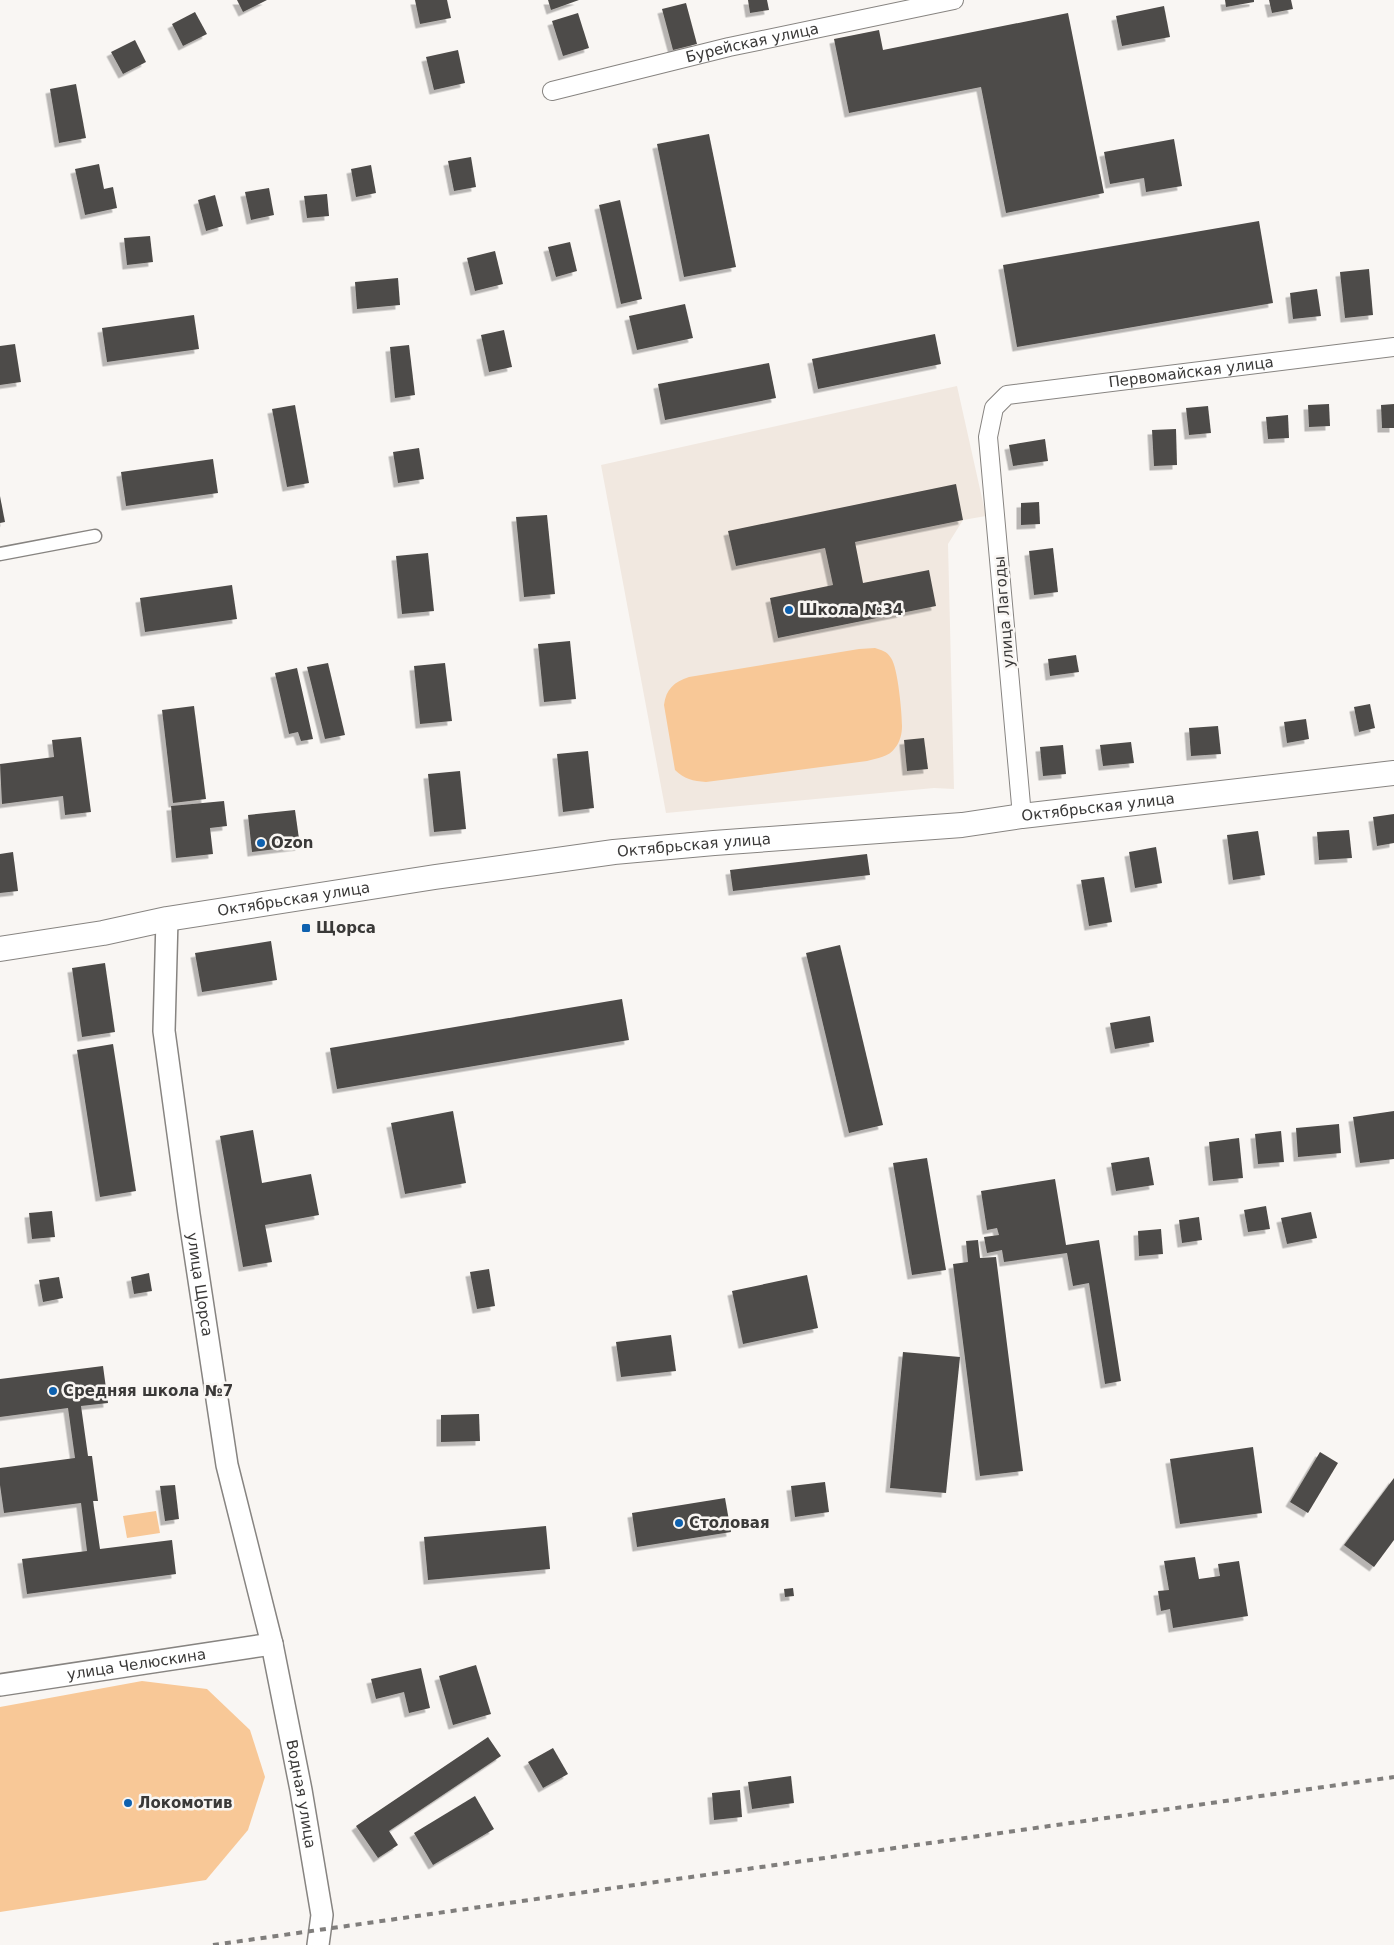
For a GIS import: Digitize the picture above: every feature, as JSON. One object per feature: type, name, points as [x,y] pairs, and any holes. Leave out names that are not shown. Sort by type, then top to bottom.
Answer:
[{"type":"main road","name":"Октябрьская улица","points":[[0,949],[103,933],[167,919],[614,852],[962,825],[1022,816],[1394,773]]},
{"type":"street","name":"Бурейская улица","points":[[552,91],[910,4],[954,0]]},
{"type":"street","name":"Первомайская улица","points":[[994,408],[1007,395],[1394,347]]},
{"type":"street","name":"улица Лагоды","points":[[994,408],[988,437],[1022,816]]},
{"type":"street","points":[[0,554],[96,536]]},
{"type":"street","name":"улица Щорса","points":[[167,919],[164,1031],[190,1224],[227,1465],[272,1644]]},
{"type":"street","name":"улица Челюскина","points":[[0,1685],[272,1644]]},
{"type":"street","name":"Водная улица","points":[[272,1644],[301,1790],[322,1915],[318,1945]]},
{"type":"shaded area","name":"Школа №34","points":[[957,386],[986,516],[963,520],[948,544],[954,789],[934,788],[666,813],[601,465]]},
{"type":"shaded area","points":[[875,648],[886,652],[891,658],[896,671],[899,691],[902,732],[898,743],[890,753],[867,761],[706,782],[689,779],[675,770],[664,705],[669,690],[679,681],[689,677]]},
{"type":"shaded area","points":[[156,1511],[160,1533],[127,1538],[123,1516]]},
{"type":"shaded area","name":"Локомотив","points":[[142,1681],[207,1689],[250,1730],[265,1777],[248,1830],[206,1880],[0,1912],[0,1707]]},
{"type":"building","points":[[237,0],[267,0],[243,12]]},
{"type":"building","points":[[415,0],[447,0],[451,18],[420,24]]},
{"type":"building","points":[[548,0],[579,0],[551,10]]},
{"type":"building","points":[[748,0],[767,0],[769,10],[750,13]]},
{"type":"building","points":[[1225,0],[1254,0],[1254,2],[1226,7]]},
{"type":"building","points":[[1269,0],[1291,0],[1293,9],[1272,13]]},
{"type":"building","points":[[686,3],[697,44],[673,50],[662,9]]},
{"type":"building","points":[[1164,6],[1170,37],[1122,46],[1116,16]]},
{"type":"building","points":[[195,12],[207,34],[183,46],[172,24]]},
{"type":"building","points":[[578,13],[589,48],[563,56],[552,21]]},
{"type":"building","points":[[1068,13],[1104,193],[1006,213],[981,87],[849,113],[834,39],[879,30],[883,50]]},
{"type":"building","points":[[135,40],[146,62],[123,74],[111,52]]},
{"type":"building","points":[[458,50],[465,83],[434,90],[426,57]]},
{"type":"building","points":[[76,84],[86,138],[59,143],[50,89]]},
{"type":"building","points":[[709,134],[736,267],[684,277],[657,144]]},
{"type":"building","points":[[1174,139],[1182,186],[1146,192],[1144,178],[1110,184],[1104,152]]},
{"type":"building","points":[[471,157],[476,187],[454,191],[448,161]]},
{"type":"building","points":[[99,164],[104,189],[113,187],[117,208],[85,215],[75,169]]},
{"type":"building","points":[[371,165],[376,193],[356,197],[351,169]]},
{"type":"building","points":[[269,188],[274,215],[251,220],[245,192]]},
{"type":"building","points":[[327,194],[329,216],[307,218],[304,196]]},
{"type":"building","points":[[215,195],[223,226],[206,231],[198,200]]},
{"type":"building","points":[[620,200],[642,299],[621,304],[599,205]]},
{"type":"building","points":[[1259,221],[1273,303],[1017,347],[1003,265]]},
{"type":"building","points":[[150,236],[153,262],[127,265],[124,238]]},
{"type":"building","points":[[570,242],[577,271],[556,277],[548,247]]},
{"type":"building","points":[[495,251],[503,284],[475,291],[467,258]]},
{"type":"building","points":[[1369,269],[1373,315],[1345,318],[1340,272]]},
{"type":"building","points":[[398,278],[400,305],[357,309],[355,282]]},
{"type":"building","points":[[1317,289],[1321,316],[1293,319],[1290,293]]},
{"type":"building","points":[[685,304],[693,338],[637,350],[629,316]]},
{"type":"building","points":[[194,315],[199,349],[107,362],[102,328]]},
{"type":"building","points":[[504,330],[512,367],[489,372],[481,335]]},
{"type":"building","points":[[935,334],[941,364],[818,389],[812,359]]},
{"type":"building","points":[[15,344],[21,382],[0,385],[0,346]]},
{"type":"building","points":[[409,345],[415,395],[395,398],[390,347]]},
{"type":"building","points":[[769,363],[776,398],[665,420],[658,384]]},
{"type":"building","points":[[1329,404],[1330,426],[1309,427],[1308,405]]},
{"type":"building","points":[[1394,404],[1394,428],[1382,428],[1381,405]]},
{"type":"building","points":[[295,405],[309,483],[287,487],[272,409]]},
{"type":"building","points":[[1208,406],[1211,433],[1189,435],[1186,408]]},
{"type":"building","points":[[1288,415],[1289,438],[1268,439],[1266,417]]},
{"type":"building","points":[[1176,429],[1177,465],[1154,466],[1152,430]]},
{"type":"building","points":[[1045,439],[1048,461],[1013,466],[1009,445]]},
{"type":"building","points":[[419,448],[424,479],[398,483],[393,452]]},
{"type":"building","points":[[213,459],[218,493],[126,506],[121,472]]},
{"type":"building","points":[[956,484],[963,520],[855,542],[863,583],[929,570],[936,606],[778,638],[770,598],[833,585],[825,548],[736,566],[728,531]]},
{"type":"building","points":[[0,496],[5,522],[0,523]]},
{"type":"building","points":[[1039,502],[1040,524],[1021,525],[1021,503]]},
{"type":"building","points":[[547,515],[555,594],[524,597],[516,517]]},
{"type":"building","points":[[1053,548],[1058,592],[1034,595],[1029,551]]},
{"type":"building","points":[[428,553],[434,611],[402,614],[396,556]]},
{"type":"building","points":[[232,585],[237,619],[145,632],[140,598]]},
{"type":"building","points":[[570,641],[576,699],[544,702],[538,644]]},
{"type":"building","points":[[1076,655],[1079,672],[1050,676],[1048,659]]},
{"type":"building","points":[[328,663],[345,735],[325,739],[307,667]]},
{"type":"building","points":[[445,663],[452,721],[420,724],[414,666]]},
{"type":"building","points":[[297,668],[313,739],[301,741],[298,732],[289,734],[275,673]]},
{"type":"building","points":[[1370,704],[1375,728],[1359,732],[1354,707]]},
{"type":"building","points":[[194,706],[206,799],[173,803],[162,710]]},
{"type":"building","points":[[1306,719],[1309,739],[1287,743],[1284,722]]},
{"type":"building","points":[[1218,726],[1221,754],[1191,756],[1189,728]]},
{"type":"building","points":[[81,737],[91,812],[65,815],[63,796],[2,804],[0,764],[54,757],[52,740]]},
{"type":"building","points":[[924,738],[928,769],[907,771],[904,740]]},
{"type":"building","points":[[1131,742],[1134,763],[1103,766],[1100,745]]},
{"type":"building","points":[[1063,745],[1066,774],[1043,776],[1040,747]]},
{"type":"building","points":[[588,751],[594,808],[563,812],[557,754]]},
{"type":"building","points":[[460,771],[466,829],[434,832],[428,774]]},
{"type":"building","points":[[224,801],[227,826],[210,828],[213,854],[176,858],[171,806]]},
{"type":"building","points":[[295,810],[300,846],[252,852],[248,815]]},
{"type":"building","points":[[1394,814],[1394,843],[1377,846],[1373,817]]},
{"type":"building","points":[[1349,830],[1352,858],[1319,860],[1317,832]]},
{"type":"building","points":[[1258,831],[1265,875],[1233,880],[1227,835]]},
{"type":"building","points":[[1156,847],[1162,883],[1135,888],[1129,852]]},
{"type":"building","points":[[13,852],[18,891],[0,893],[0,854]]},
{"type":"building","points":[[867,854],[870,875],[733,891],[730,870]]},
{"type":"building","points":[[1104,877],[1112,922],[1089,926],[1081,880]]},
{"type":"building","points":[[271,941],[277,980],[202,992],[195,953]]},
{"type":"building","points":[[840,945],[883,1125],[849,1133],[806,953]]},
{"type":"building","points":[[105,963],[115,1032],[82,1037],[72,968]]},
{"type":"building","points":[[622,999],[629,1040],[337,1089],[330,1048]]},
{"type":"building","points":[[1150,1016],[1154,1042],[1115,1049],[1110,1023]]},
{"type":"building","points":[[113,1044],[136,1191],[100,1197],[77,1050]]},
{"type":"building","points":[[453,1111],[466,1183],[405,1194],[391,1123]]},
{"type":"building","points":[[1394,1111],[1394,1159],[1360,1163],[1353,1117]]},
{"type":"building","points":[[1339,1124],[1341,1153],[1298,1157],[1296,1128]]},
{"type":"building","points":[[253,1130],[262,1183],[311,1174],[319,1215],[265,1225],[272,1262],[243,1267],[220,1136]]},
{"type":"building","points":[[1281,1131],[1284,1162],[1258,1164],[1255,1134]]},
{"type":"building","points":[[1239,1138],[1243,1178],[1213,1181],[1209,1142]]},
{"type":"building","points":[[1149,1157],[1154,1185],[1116,1191],[1111,1163]]},
{"type":"building","points":[[927,1158],[946,1270],[912,1275],[893,1163]]},
{"type":"building","points":[[1055,1179],[1066,1245],[1099,1240],[1121,1381],[1105,1384],[1089,1283],[1073,1286],[1067,1253],[1004,1262],[1002,1250],[987,1253],[984,1237],[999,1235],[997,1228],[987,1230],[981,1191]]},
{"type":"building","points":[[1266,1206],[1270,1229],[1248,1232],[1244,1210]]},
{"type":"building","points":[[52,1211],[55,1237],[32,1239],[29,1213]]},
{"type":"building","points":[[1311,1212],[1317,1238],[1287,1244],[1281,1218]]},
{"type":"building","points":[[1199,1217],[1202,1240],[1182,1243],[1179,1220]]},
{"type":"building","points":[[1161,1229],[1163,1254],[1139,1256],[1138,1231]]},
{"type":"building","points":[[978,1240],[980,1258],[996,1257],[1023,1471],[980,1476],[953,1264],[968,1262],[966,1241]]},
{"type":"building","points":[[489,1269],[495,1306],[477,1309],[470,1272]]},
{"type":"building","points":[[149,1273],[152,1291],[134,1294],[131,1277]]},
{"type":"building","points":[[807,1275],[818,1328],[743,1344],[732,1291]]},
{"type":"building","points":[[59,1277],[63,1298],[43,1302],[39,1280]]},
{"type":"building","points":[[671,1335],[676,1371],[621,1377],[616,1342]]},
{"type":"building","points":[[903,1352],[960,1357],[946,1493],[890,1488]]},
{"type":"building","points":[[103,1366],[108,1403],[81,1406],[88,1456],[92,1456],[98,1501],[93,1501],[100,1549],[172,1540],[176,1574],[27,1594],[22,1559],[87,1551],[81,1503],[4,1513],[0,1485],[0,1468],[75,1458],[68,1408],[0,1417],[0,1379]]},
{"type":"building","points":[[479,1414],[480,1441],[441,1442],[441,1415]]},
{"type":"building","points":[[1253,1447],[1262,1513],[1180,1524],[1170,1459]]},
{"type":"building","points":[[1320,1452],[1338,1463],[1308,1513],[1290,1502]]},
{"type":"building","points":[[1394,1478],[1394,1540],[1374,1567],[1344,1545]]},
{"type":"building","points":[[825,1482],[829,1512],[795,1517],[791,1486]]},
{"type":"building","points":[[175,1485],[179,1519],[165,1521],[160,1486]]},
{"type":"building","points":[[725,1498],[731,1532],[637,1547],[632,1513]]},
{"type":"building","points":[[546,1526],[550,1569],[428,1580],[424,1537]]},
{"type":"building","points":[[1195,1557],[1199,1579],[1220,1576],[1218,1564],[1239,1561],[1248,1616],[1173,1628],[1170,1609],[1161,1611],[1158,1591],[1169,1590],[1164,1561]]},
{"type":"building","points":[[793,1588],[794,1596],[785,1597],[784,1589]]},
{"type":"building","points":[[476,1665],[491,1714],[453,1725],[439,1676]]},
{"type":"building","points":[[421,1668],[430,1708],[409,1713],[404,1692],[376,1699],[371,1679]]},
{"type":"building","points":[[488,1737],[501,1756],[389,1831],[398,1845],[378,1858],[356,1826]]},
{"type":"building","points":[[553,1748],[568,1774],[543,1788],[528,1762]]},
{"type":"building","points":[[791,1776],[794,1803],[752,1809],[748,1782]]},
{"type":"building","points":[[740,1790],[742,1817],[714,1820],[712,1793]]},
{"type":"building","points":[[475,1796],[494,1829],[433,1865],[414,1833]]},
{"type":"railway","points":[[213,1945],[1394,1777]]},
{"type":"place","name":"Школа №34","points":[[789,610]]},
{"type":"place","name":"Ozon","points":[[261,843]]},
{"type":"place","name":"Щорса","points":[[306,928]]},
{"type":"place","name":"Средняя школа №7","points":[[53,1391]]},
{"type":"place","name":"Столовая","points":[[679,1523]]},
{"type":"place","name":"Локомотив","points":[[128,1803]]}]
